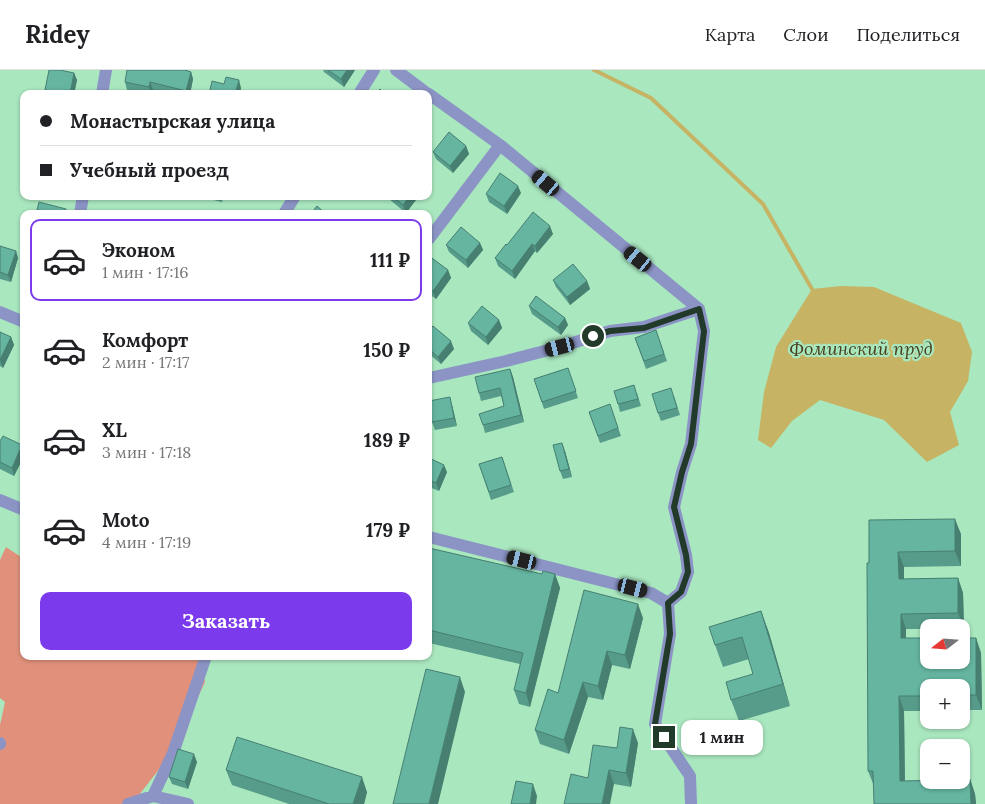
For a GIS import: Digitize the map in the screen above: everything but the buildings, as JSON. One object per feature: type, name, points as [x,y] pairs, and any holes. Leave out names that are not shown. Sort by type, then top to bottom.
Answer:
[{"type":"street","points":[[103,90],[106,70]]},
{"type":"street","points":[[362,90],[374,70]]},
{"type":"street","points":[[396,70],[423,90]]},
{"type":"street","points":[[432,97],[500,145],[699,309],[704,331],[691,444],[674,507],[686,555],[688,572],[681,592],[668,603]]},
{"type":"street","points":[[432,235],[500,145]]},
{"type":"street","points":[[432,377],[560,347],[610,331],[644,328],[699,309]]},
{"type":"street","points":[[0,312],[20,320]]},
{"type":"street","points":[[0,500],[20,508]]},
{"type":"street","points":[[432,538],[651,593],[668,603]]},
{"type":"street","points":[[668,603],[670,634],[655,724],[690,776],[691,804]]},
{"type":"street","points":[[154,796],[173,753],[205,660]]},
{"type":"street","points":[[128,804],[154,796],[188,804]]},
{"type":"shaded area","points":[[6,547],[20,556],[20,660],[200,660],[205,682],[171,754],[132,804],[0,804],[0,725],[5,702],[0,698],[0,560]]},
{"type":"water","name":"Фоминский пруд","points":[[841,286],[874,287],[961,323],[972,352],[968,381],[950,412],[959,445],[927,462],[884,420],[820,400],[792,421],[771,448],[758,440],[764,392],[776,347],[812,289]]},
{"type":"waterway","points":[[594,70],[651,98],[763,204],[812,289]]},
{"type":"route","points":[[593,336],[610,331],[644,328],[699,309],[704,331],[691,444],[674,507],[686,555],[688,572],[681,592],[668,603],[670,634],[655,724],[664,737]]}]
